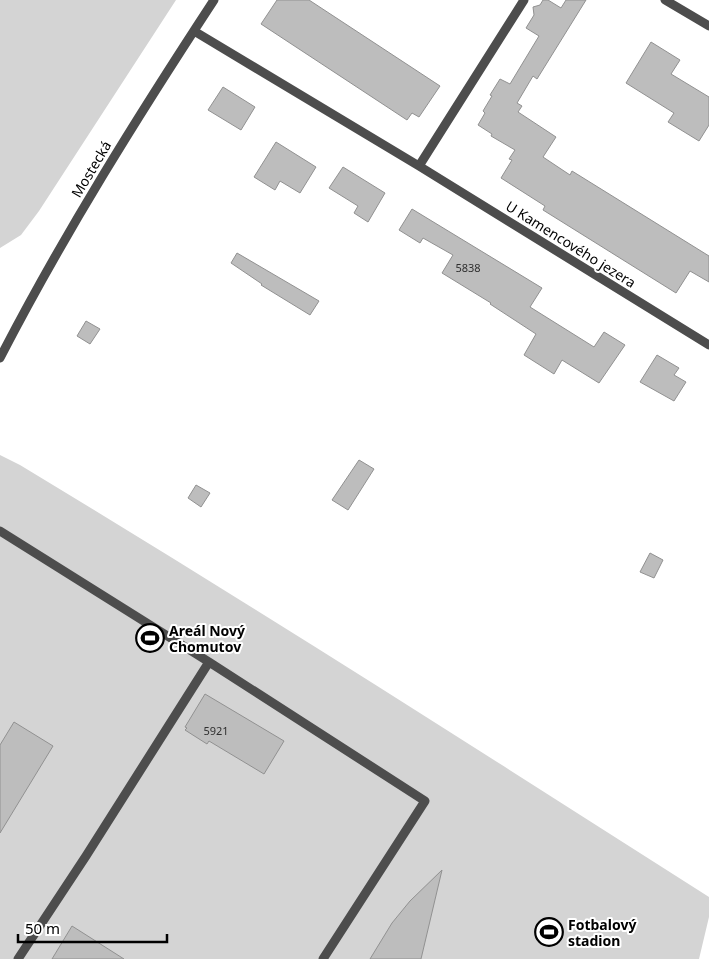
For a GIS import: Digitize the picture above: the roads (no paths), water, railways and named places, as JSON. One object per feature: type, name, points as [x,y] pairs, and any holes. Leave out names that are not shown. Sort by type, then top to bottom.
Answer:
[{"type":"street","name":"Mostecká","points":[[0,358],[59,250],[126,139],[214,0]]},
{"type":"street","points":[[420,166],[524,0]]},
{"type":"street","points":[[665,0],[709,26]]},
{"type":"street","name":"U Kamencového jezera","points":[[194,31],[420,166],[709,346]]},
{"type":"street","points":[[0,531],[425,800],[323,959]]},
{"type":"street","points":[[18,959],[209,662]]},
{"type":"place","name":"Areál Nový Chomutov","points":[[150,638]]},
{"type":"place","name":"Fotbalový stadion","points":[[549,932]]}]
